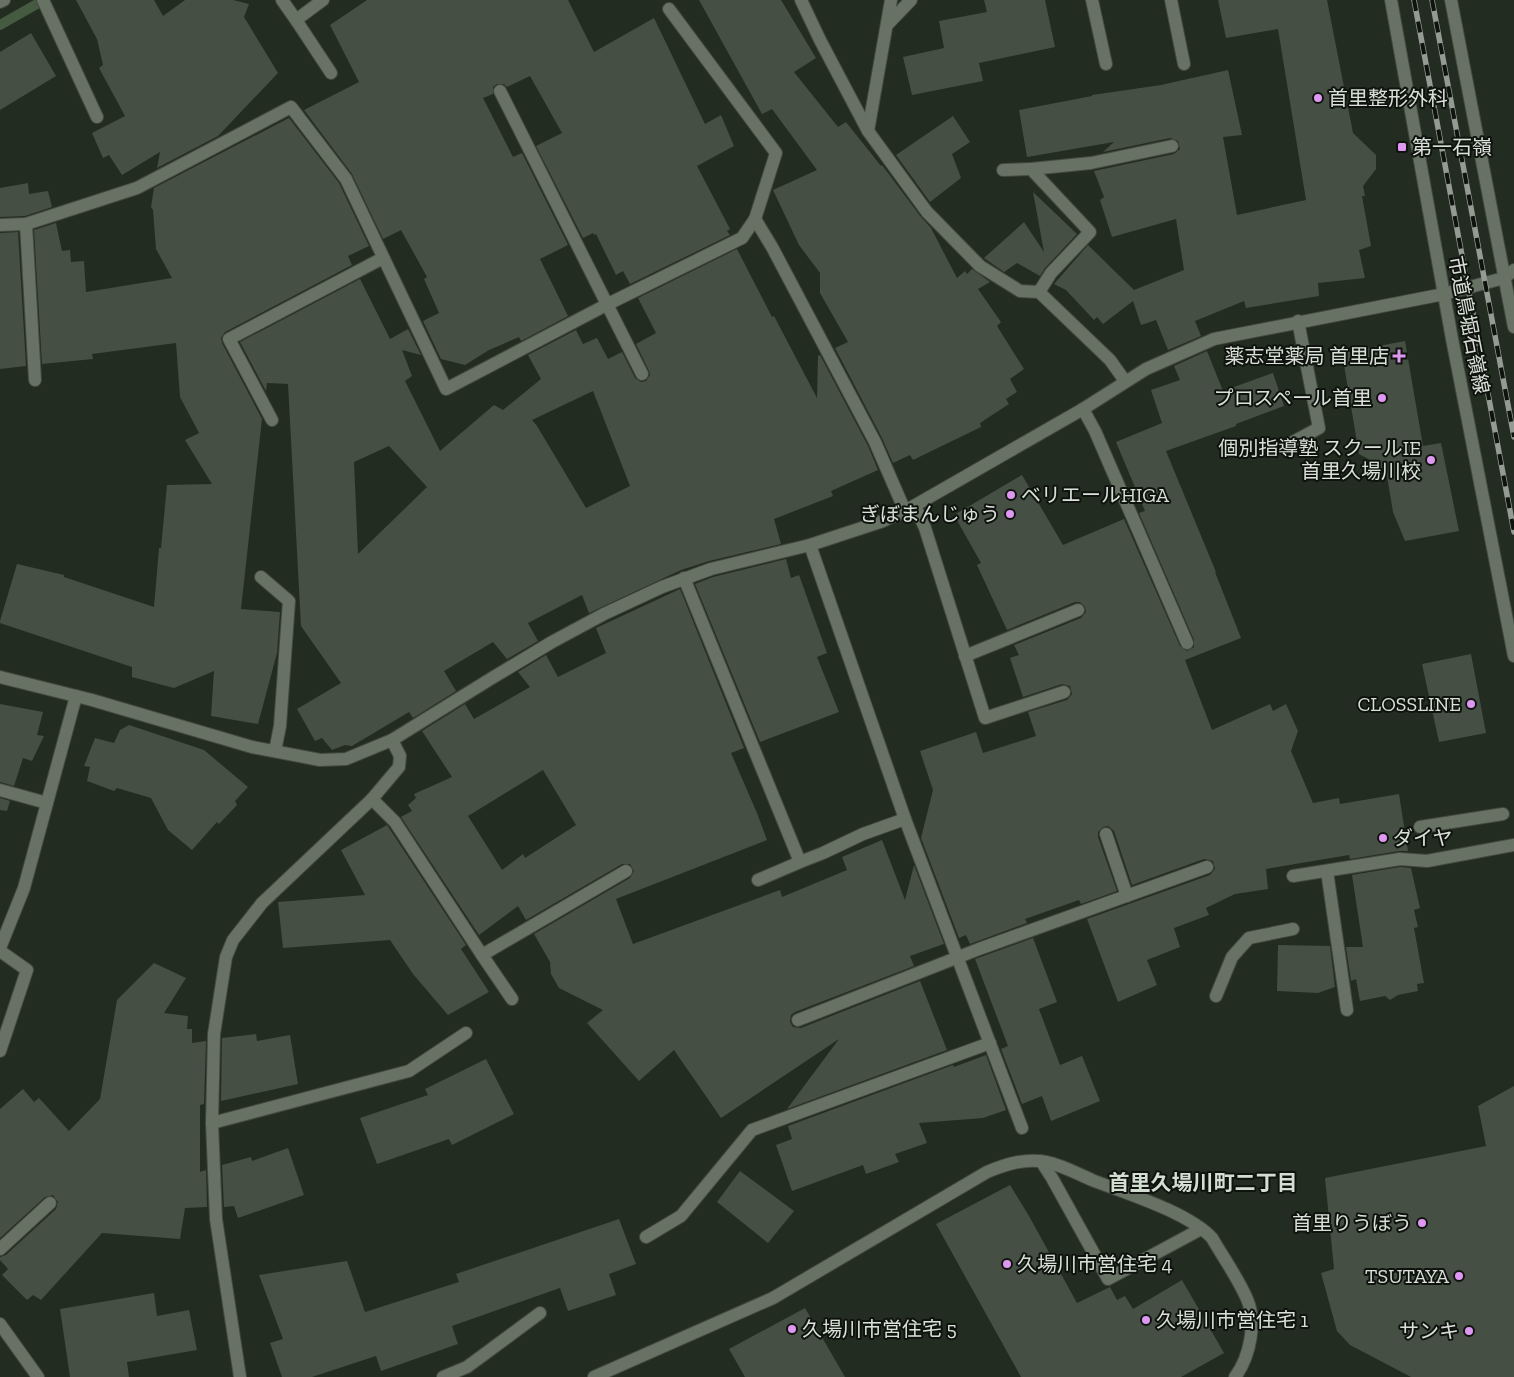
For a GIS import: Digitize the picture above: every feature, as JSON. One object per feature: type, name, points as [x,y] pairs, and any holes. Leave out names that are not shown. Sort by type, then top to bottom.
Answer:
[{"type":"street","points":[[0,2],[4,0]]},
{"type":"street","points":[[43,0],[97,117]]},
{"type":"street","points":[[282,0],[331,73]]},
{"type":"street","points":[[296,20],[323,0]]},
{"type":"street","points":[[801,0],[868,131],[927,212],[980,266],[1020,291],[1039,292],[1110,360],[1125,381]]},
{"type":"street","points":[[868,131],[891,0]]},
{"type":"street","points":[[886,25],[911,0]]},
{"type":"street","points":[[1092,0],[1106,64]]},
{"type":"street","points":[[1171,0],[1184,64]]},
{"type":"street","name":"市道鳥堀石嶺線","points":[[1390,0],[1444,294],[1514,656]]},
{"type":"street","points":[[1453,1],[1509,274],[1514,327]]},
{"type":"street","points":[[0,225],[26,224],[137,188],[291,107],[346,180],[446,389],[608,304],[742,238],[756,219],[776,153],[668,9]]},
{"type":"street","points":[[500,92],[642,374]]},
{"type":"street","points":[[1003,170],[1091,163],[1172,146]]},
{"type":"street","points":[[1030,169],[1090,232],[1051,273],[1039,292]]},
{"type":"street","points":[[756,219],[910,508],[925,528],[985,718],[1064,692]]},
{"type":"street","points":[[26,224],[35,380]]},
{"type":"street","points":[[272,420],[229,339],[383,258]]},
{"type":"street","points":[[0,677],[76,696],[252,747],[320,760],[346,759],[392,740],[552,642],[604,614],[684,578],[711,569],[810,546],[883,521],[910,508],[1082,409],[1146,369],[1214,338],[1444,294],[1509,274]]},
{"type":"street","points":[[1291,443],[1319,428],[1298,322]]},
{"type":"street","points":[[1082,409],[1095,431],[1187,643]]},
{"type":"street","points":[[810,546],[905,819],[1022,1128]]},
{"type":"street","points":[[260,577],[289,601],[280,726],[275,751]]},
{"type":"street","points":[[684,578],[800,862]]},
{"type":"street","points":[[966,656],[1078,610]]},
{"type":"street","points":[[0,1050],[27,970],[0,949],[24,888],[76,696]]},
{"type":"street","points":[[240,1377],[216,1219],[212,1123],[214,1034],[226,957],[233,940],[262,903],[372,798],[399,767],[400,756],[392,740]]},
{"type":"street","points":[[0,790],[47,802]]},
{"type":"street","points":[[372,798],[395,822],[512,1000]]},
{"type":"street","points":[[1420,827],[1503,814]]},
{"type":"street","points":[[758,880],[823,854],[863,834],[905,819]]},
{"type":"street","points":[[1106,834],[1127,896]]},
{"type":"street","points":[[1293,876],[1400,859],[1427,860],[1514,845]]},
{"type":"street","points":[[798,1020],[958,958],[1207,867]]},
{"type":"street","points":[[482,954],[626,871]]},
{"type":"street","points":[[1326,871],[1347,1010]]},
{"type":"street","points":[[1216,996],[1232,957],[1249,938],[1292,929]]},
{"type":"street","points":[[212,1123],[410,1071],[466,1033]]},
{"type":"street","points":[[646,1238],[682,1216],[752,1130],[990,1043]]},
{"type":"street","points":[[594,1377],[773,1298],[987,1172],[1022,1161],[1041,1161],[1048,1162],[1184,1217],[1212,1238],[1248,1300],[1252,1320],[1250,1345],[1235,1377]]},
{"type":"street","points":[[1041,1161],[1108,1279],[1201,1229]]},
{"type":"street","points":[[0,1248],[50,1203]]},
{"type":"street","points":[[443,1377],[467,1367],[540,1314]]},
{"type":"street","points":[[0,1324],[38,1377]]},
{"type":"building","points":[[76,0],[154,0],[163,16],[185,0],[233,0],[249,4],[244,17],[278,73],[218,136],[157,168],[160,152],[122,175],[109,155],[103,158],[92,133],[125,116],[99,68],[103,65],[97,39]]},
{"type":"building","points":[[367,0],[568,0],[594,52],[654,18],[705,124],[721,115],[734,146],[697,166],[730,229],[727,231],[730,235],[630,284],[623,271],[616,275],[596,234],[594,235],[593,233],[583,238],[536,146],[562,133],[530,76],[507,87],[504,84],[497,84],[493,87],[493,94],[483,98],[513,157],[522,153],[568,245],[540,259],[568,316],[521,341],[519,337],[489,350],[465,365],[441,359],[423,321],[439,313],[424,279],[427,277],[401,230],[383,239],[352,174],[304,110],[359,82],[330,25]]},
{"type":"building","points":[[699,0],[781,0],[816,58],[794,72],[838,127],[846,122],[882,165],[931,228],[957,278],[965,271],[967,274],[972,269],[990,282],[978,289],[1001,322],[997,326],[1024,369],[1010,379],[1017,392],[1006,399],[1009,404],[980,423],[981,427],[913,460],[910,455],[893,463],[835,348],[848,342],[820,293],[820,273],[799,245],[773,190],[817,170],[772,109],[762,114]]},
{"type":"building","points":[[984,0],[1045,0],[1055,47],[979,63],[983,81],[912,95],[903,57],[944,48],[939,21],[987,12]]},
{"type":"building","points":[[1218,0],[1327,0],[1353,133],[1376,155],[1376,169],[1363,186],[1365,196],[1362,196],[1371,246],[1359,250],[1365,278],[1318,283],[1319,296],[1246,308],[1244,301],[1195,321],[1201,336],[1168,350],[1156,320],[1141,325],[1133,301],[1103,324],[1097,317],[1094,320],[1066,290],[1054,284],[1088,245],[1134,290],[1184,270],[1176,219],[1112,237],[1100,200],[1104,197],[1094,171],[1174,154],[1180,149],[1178,141],[1170,138],[1103,152],[1114,142],[1027,157],[1019,110],[1092,95],[1161,85],[1228,70],[1242,135],[1223,137],[1237,215],[1306,200],[1278,29],[1226,38]]},
{"type":"building","points":[[31,33],[56,76],[0,110],[0,52]]},
{"type":"building","points":[[953,116],[970,142],[952,154],[961,178],[930,202],[896,155]]},
{"type":"building","points":[[289,118],[339,183],[369,246],[348,256],[352,265],[225,332],[221,338],[262,419],[241,609],[280,612],[277,653],[258,724],[211,716],[214,671],[174,688],[132,677],[132,667],[0,623],[0,621],[17,564],[64,575],[64,577],[154,607],[167,485],[212,484],[185,440],[199,433],[180,397],[176,343],[92,354],[93,359],[42,364],[34,230],[56,223],[62,251],[70,250],[71,262],[84,261],[86,292],[172,278],[156,249],[153,210],[151,207],[154,188]]},
{"type":"building","points":[[28,183],[29,194],[48,191],[52,207],[25,216],[0,217],[0,188]]},
{"type":"building","points":[[1033,192],[1077,234],[1045,268],[1040,276],[1017,263],[1004,272],[984,258],[1024,222],[1044,252]]},
{"type":"building","points":[[18,232],[26,366],[0,369],[0,233]]},
{"type":"building","points":[[737,249],[817,398],[818,356],[820,355],[868,446],[878,470],[831,491],[833,496],[774,519],[781,544],[709,561],[681,570],[589,613],[582,595],[528,623],[538,641],[507,659],[493,642],[444,671],[456,691],[413,718],[409,712],[352,746],[345,745],[332,750],[322,738],[315,741],[297,709],[341,683],[301,626],[288,384],[267,383],[266,391],[240,342],[360,279],[390,339],[408,329],[421,355],[402,350],[412,376],[405,381],[440,451],[494,405],[503,410],[541,379],[528,355],[576,330],[583,344],[597,338],[608,359],[622,352],[635,378],[641,382],[646,381],[650,375],[649,371],[636,344],[656,333],[638,298]],"holes":[[[593,391],[630,486],[586,508],[532,420]],[[389,446],[427,487],[358,554],[354,462]]]},
{"type":"building","name":"プロスペール首里","points":[[1405,341],[1423,446],[1441,443],[1459,531],[1405,541],[1393,512],[1387,476],[1377,476],[1370,460],[1359,454],[1342,353]]},
{"type":"building","points":[[1207,351],[1223,391],[1273,373],[1284,406],[1236,424],[1236,426],[1166,451],[1241,638],[1185,660],[1212,730],[1270,704],[1273,711],[1286,704],[1298,731],[1291,751],[1313,803],[1339,798],[1340,804],[1399,794],[1408,851],[1350,859],[1349,855],[1266,869],[1268,889],[1235,894],[1206,908],[1209,915],[1174,928],[1180,947],[1147,960],[1157,985],[1118,1002],[1087,919],[1210,875],[1215,869],[1213,861],[1204,859],[1132,885],[1114,831],[1108,826],[1103,827],[1098,832],[1098,837],[1117,891],[1081,904],[1079,900],[1025,919],[1027,923],[970,944],[966,935],[959,938],[921,838],[933,790],[920,751],[976,732],[983,753],[1036,736],[1028,712],[1067,700],[1072,694],[1070,686],[1062,684],[1023,697],[1010,658],[1019,655],[1014,645],[1081,618],[1086,612],[1085,607],[1080,602],[1075,602],[1007,630],[977,565],[981,563],[954,515],[1022,475],[1063,545],[1124,519],[1180,646],[1187,651],[1194,647],[1194,640],[1139,513],[1145,511],[1116,442],[1162,423],[1151,390],[1180,380],[1174,366]]},
{"type":"building","points":[[786,559],[791,578],[799,575],[827,653],[817,657],[839,712],[760,742],[695,584],[713,577]]},
{"type":"building","points":[[680,589],[744,748],[731,753],[767,840],[616,899],[633,944],[780,890],[782,897],[847,870],[842,857],[882,840],[905,900],[914,865],[944,944],[910,956],[914,966],[795,1012],[791,1015],[790,1022],[793,1027],[801,1028],[920,981],[947,1050],[787,1109],[839,1039],[721,1118],[674,1050],[639,1081],[587,1023],[603,1010],[559,988],[551,974],[550,962],[534,934],[630,878],[634,871],[630,864],[622,864],[526,920],[518,906],[479,935],[401,817],[412,811],[408,805],[416,798],[414,794],[452,777],[422,731],[465,704],[474,719],[530,687],[518,672],[546,655],[558,677],[606,653],[596,628]],"holes":[[[543,770],[576,825],[525,858],[523,854],[502,870],[468,816]]]},
{"type":"building","points":[[1471,654],[1486,733],[1439,742],[1422,664]]},
{"type":"building","points":[[0,704],[43,712],[37,735],[44,736],[32,761],[23,758],[14,786],[0,782]]},
{"type":"building","points":[[129,725],[204,750],[248,787],[235,801],[237,805],[219,824],[217,822],[192,850],[168,830],[151,798],[117,788],[114,791],[87,781],[90,767],[84,766],[95,738],[114,743],[120,730]]},
{"type":"building","points":[[0,798],[10,801],[7,811],[0,810]]},
{"type":"building","points":[[387,825],[466,945],[461,949],[489,992],[448,1015],[413,974],[390,940],[283,948],[278,902],[365,895],[341,850]]},
{"type":"building","points":[[1400,867],[1411,868],[1420,908],[1414,910],[1418,927],[1414,928],[1424,983],[1417,984],[1418,991],[1398,995],[1390,1000],[1385,996],[1360,1001],[1356,979],[1351,981],[1346,947],[1363,947],[1352,875]]},
{"type":"building","points":[[1033,938],[1057,1002],[1039,1009],[1060,1065],[1082,1056],[1100,1101],[1051,1121],[1042,1096],[1022,1104],[1001,1049],[1008,1046],[975,959]]},
{"type":"building","points":[[1278,945],[1330,946],[1335,987],[1318,993],[1277,991]]},
{"type":"building","points":[[154,963],[186,978],[164,1013],[188,1016],[187,1029],[192,1029],[192,1043],[206,1041],[204,1104],[200,1105],[200,1172],[206,1170],[207,1207],[185,1208],[180,1239],[102,1233],[41,1300],[33,1295],[27,1300],[2,1275],[8,1269],[0,1260],[0,1257],[6,1255],[56,1209],[58,1202],[53,1195],[45,1197],[0,1238],[0,1109],[23,1089],[34,1102],[39,1098],[69,1131],[100,1099],[117,1000]]},
{"type":"building","points":[[256,1034],[257,1041],[290,1035],[298,1084],[221,1101],[222,1038]]},
{"type":"building","points":[[986,1055],[1006,1110],[983,1118],[919,1123],[927,1143],[895,1154],[899,1162],[866,1174],[863,1165],[792,1191],[776,1145],[792,1139],[788,1126],[953,1065],[954,1067]]},
{"type":"building","points":[[486,1059],[514,1114],[452,1145],[449,1139],[377,1164],[360,1118],[428,1095],[425,1089]]},
{"type":"building","name":"首里りうぼう","points":[[1514,1086],[1514,1377],[1411,1377],[1350,1345],[1337,1331],[1321,1273],[1334,1269],[1325,1178],[1486,1146],[1478,1106]]},
{"type":"building","points":[[288,1148],[304,1195],[238,1218],[234,1206],[224,1207],[222,1165],[251,1157],[252,1161]]},
{"type":"building","points":[[740,1171],[794,1211],[768,1243],[717,1202]]},
{"type":"building","points":[[1010,1185],[1077,1303],[1110,1287],[1117,1300],[1125,1296],[1133,1309],[1182,1280],[1224,1353],[1181,1377],[1021,1377],[936,1224]]},
{"type":"building","points":[[619,1219],[636,1264],[609,1274],[616,1295],[568,1311],[560,1288],[452,1326],[458,1344],[381,1371],[376,1356],[312,1377],[282,1377],[270,1343],[283,1339],[259,1275],[347,1261],[365,1312],[459,1282],[456,1274]]},
{"type":"building","points":[[154,1293],[157,1316],[189,1310],[197,1350],[127,1362],[129,1377],[70,1377],[60,1309]]},
{"type":"building","name":"久場川市営住宅 5","points":[[805,1308],[845,1377],[745,1377],[729,1349]]},
{"type":"waterway","points":[[0,25],[44,0]]},
{"type":"railway","points":[[1414,0],[1514,532]]},
{"type":"railway","points":[[1432,0],[1514,437]]},
{"type":"place","name":"首里整形外科","points":[[1318,98]]},
{"type":"place","name":"第一石嶺","points":[[1402,147]]},
{"type":"place","name":"薬志堂薬局 首里店","points":[[1399,356]]},
{"type":"place","name":"プロスペール首里","points":[[1382,398]]},
{"type":"place","name":"個別指導塾 スクールIE 首里久場川校","points":[[1431,460]]},
{"type":"place","name":"ベリエールHIGA","points":[[1011,495]]},
{"type":"place","name":"ぎぼまんじゅう","points":[[1010,514]]},
{"type":"place","name":"CLOSSLINE","points":[[1471,704]]},
{"type":"place","name":"ダイヤ","points":[[1383,838]]},
{"type":"place","name":"首里りうぼう","points":[[1422,1223]]},
{"type":"place","name":"久場川市営住宅 4","points":[[1007,1264]]},
{"type":"place","name":"TSUTAYA","points":[[1459,1276]]},
{"type":"place","name":"久場川市営住宅 1","points":[[1146,1320]]},
{"type":"place","name":"久場川市営住宅 5","points":[[792,1329]]},
{"type":"place","name":"サンキ","points":[[1469,1331]]},
{"type":"district","name":"首里久場川町二丁目","points":[[1203,1183]]}]
